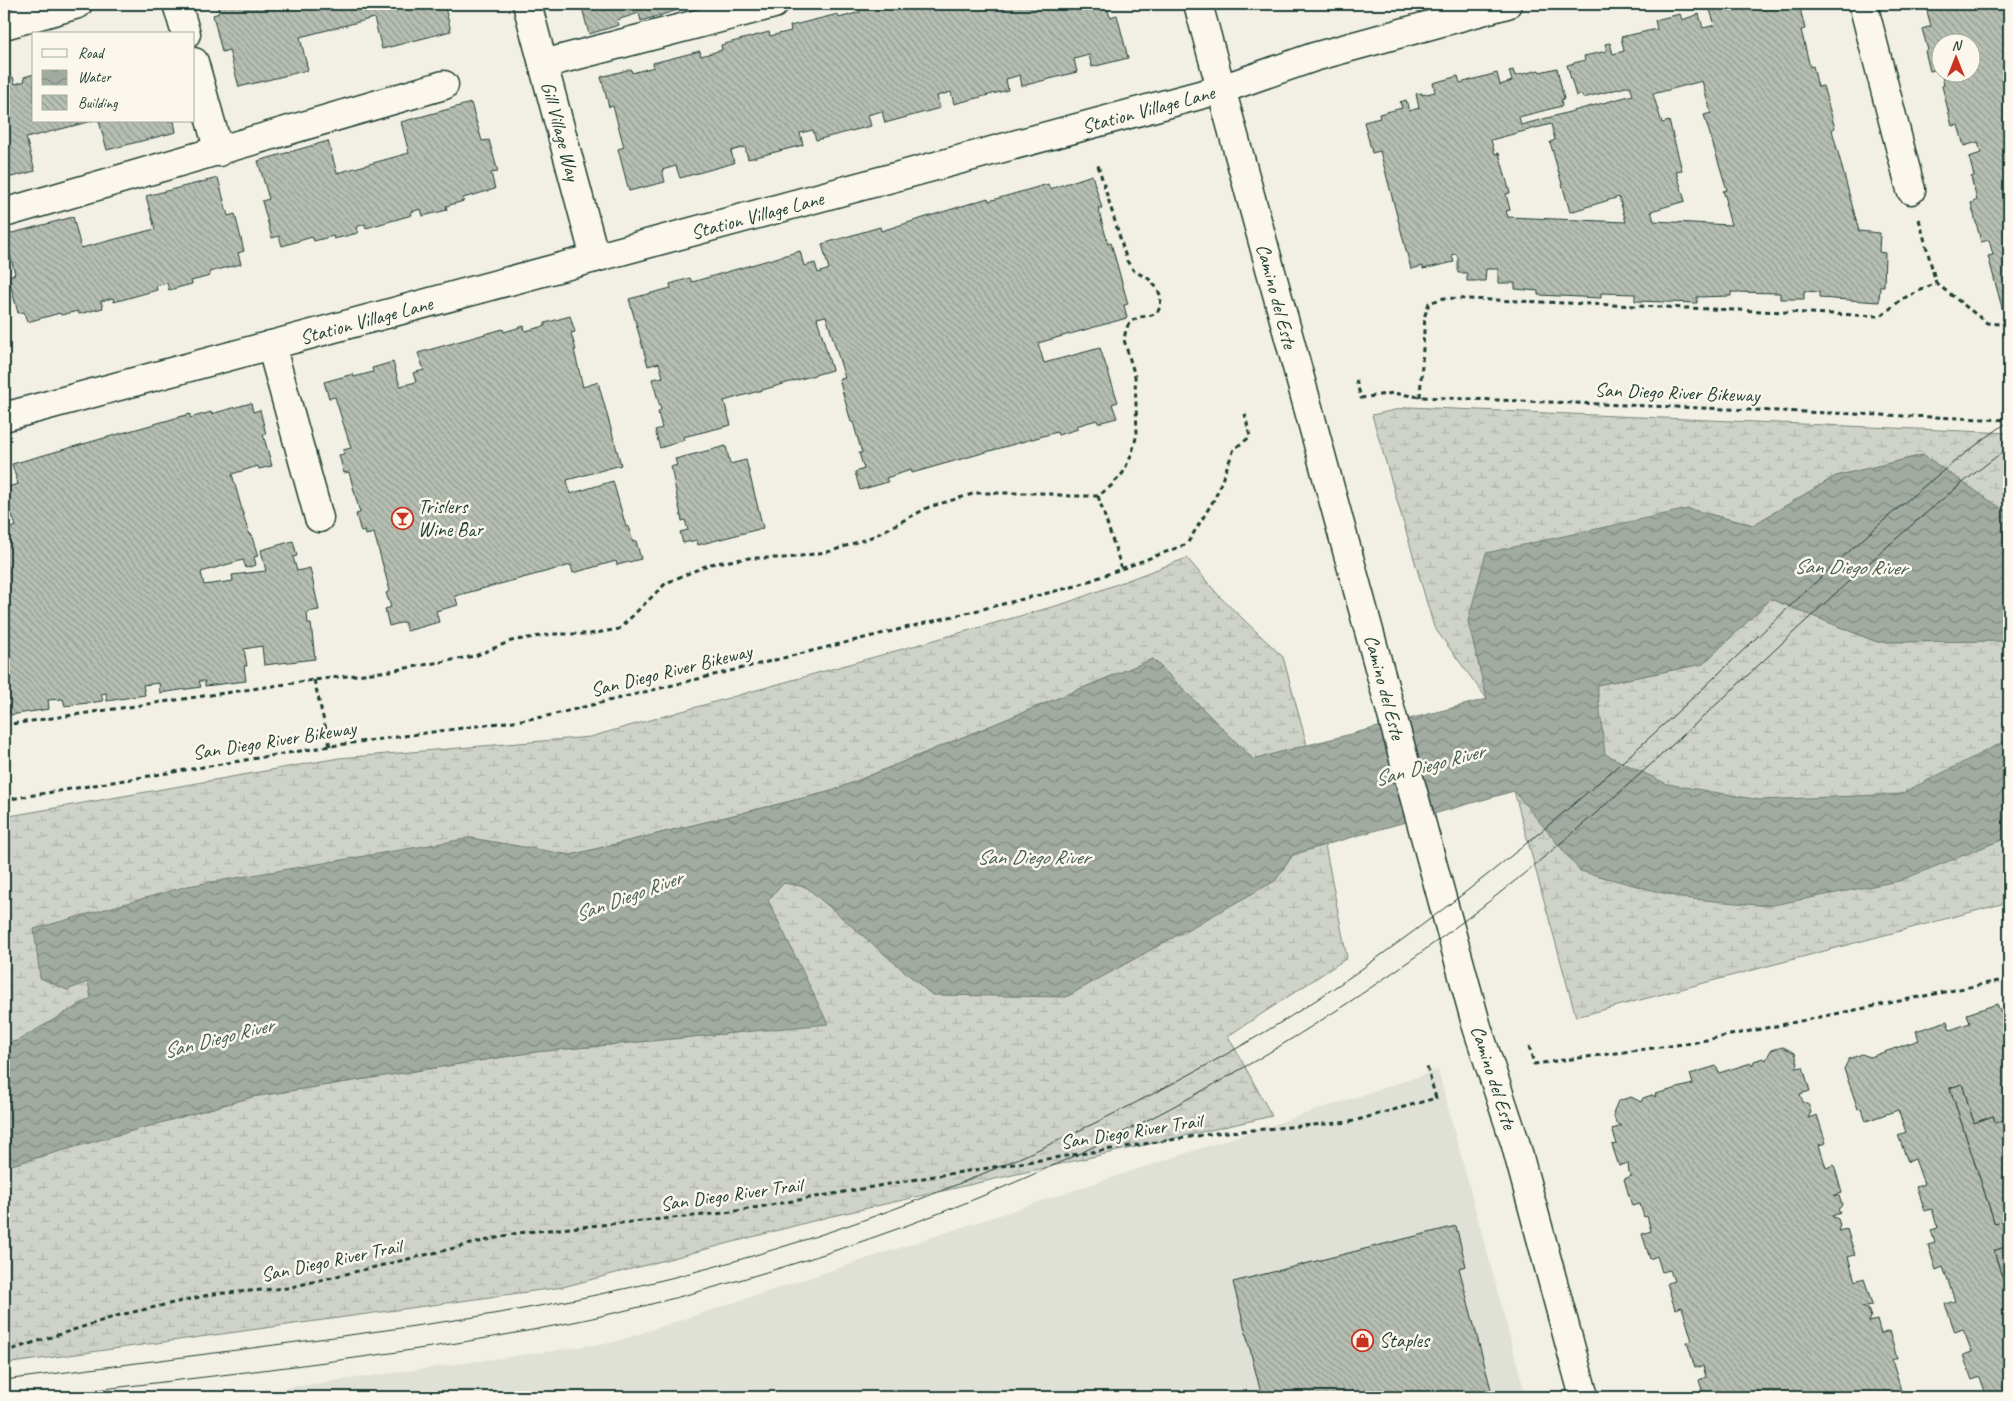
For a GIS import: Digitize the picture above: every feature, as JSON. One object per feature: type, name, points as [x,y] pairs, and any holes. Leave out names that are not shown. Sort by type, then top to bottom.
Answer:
[{"type":"street","points":[[4,25],[78,4]]},
{"type":"street","points":[[177,4],[185,32]]},
{"type":"street","name":"Gill Village Way","points":[[527,4],[595,258]]},
{"type":"street","points":[[543,64],[774,4]]},
{"type":"street","name":"Camino del Este","points":[[1198,4],[1477,1027],[1515,1142],[1584,1397]]},
{"type":"street","name":"Station Village Lane","points":[[4,418],[1222,89],[1314,57],[1507,4]]},
{"type":"street","points":[[1863,4],[1911,190]]},
{"type":"street","points":[[195,66],[219,152]]},
{"type":"street","points":[[4,213],[444,85]]},
{"type":"street","points":[[271,346],[319,518]]},
{"type":"path","points":[[4,725],[314,680],[389,671],[475,656],[511,641],[552,634],[590,634],[619,629],[666,582],[710,564],[750,558],[788,558],[832,551],[874,536],[929,507],[976,493],[1041,493],[1098,496],[1123,473],[1132,453],[1137,434],[1135,376],[1124,340],[1126,329],[1130,322],[1139,317],[1150,316],[1156,313],[1160,307],[1161,297],[1158,288],[1150,280],[1134,271],[1127,261],[1097,162]]},
{"type":"path","points":[[1911,190],[1936,283],[1987,323],[2009,325]]},
{"type":"path","points":[[1420,397],[1425,315],[1429,303],[1444,298],[1881,316],[1902,299],[1936,283]]},
{"type":"path","name":"San Diego River Bikeway","points":[[1356,380],[1361,398],[1393,393],[1420,397],[2009,420]]},
{"type":"path","name":"San Diego River Bikeway","points":[[4,800],[330,746],[543,717],[1076,586],[1188,544],[1215,498],[1234,449],[1250,437],[1245,414]]},
{"type":"path","points":[[1098,496],[1122,569]]},
{"type":"path","points":[[314,680],[330,746]]},
{"type":"path","points":[[1529,1046],[1534,1064],[1642,1050],[1691,1043],[2009,979]]},
{"type":"path","name":"San Diego River Trail","points":[[4,1352],[120,1315],[213,1294],[287,1288],[517,1233],[725,1213],[929,1177],[1216,1133],[1350,1122],[1436,1098],[1427,1066]]},
{"type":"shaded area","points":[[1438,1070],[1526,1397],[220,1397],[614,1342]]},
{"type":"green space","points":[[1409,407],[2009,433],[2009,514],[1923,455],[1836,476],[1753,525],[1688,509],[1468,621],[1487,699],[1434,627],[1372,415]]},
{"type":"green space","points":[[1187,558],[1220,597],[1283,657],[1307,745],[1254,760],[1153,659],[832,791],[571,855],[4,1044],[4,817],[339,758],[590,737],[1066,603]]},
{"type":"green space","points":[[1771,599],[1877,642],[2009,641],[2009,902],[1576,1017],[1514,791],[1597,685],[1703,664]]},
{"type":"green space","points":[[1325,845],[1347,958],[1228,1036],[1272,1116],[828,1217],[563,1287],[4,1364],[4,1167],[252,1097],[535,1052],[744,1032],[768,899],[784,883],[806,887],[1275,881],[1293,855]]},
{"type":"water","name":"San Diego River","points":[[1923,455],[2009,514],[2009,641],[1877,642],[1771,599],[1703,664],[1597,685],[1605,754],[1667,784],[1760,800],[1901,794],[2009,739],[2009,837],[1899,881],[1768,906],[1682,898],[1580,871],[1514,791],[1293,854],[1275,881],[1066,997],[932,995],[806,887],[784,883],[768,900],[828,1024],[535,1052],[252,1097],[4,1167],[4,1044],[17,1041],[91,998],[88,982],[67,990],[40,978],[34,929],[188,886],[471,838],[571,855],[832,791],[1153,659],[1254,760],[1487,699],[1468,621],[1486,553],[1688,509],[1753,525],[1836,476]]},
{"type":"building","points":[[217,4],[444,4],[451,31],[382,49],[374,18],[300,37],[308,70],[239,87],[229,50],[222,52],[213,15],[219,13]]},
{"type":"building","points":[[581,4],[687,4],[688,7],[641,21],[639,13],[617,20],[619,25],[589,34]]},
{"type":"building","points":[[873,4],[1106,4],[1110,17],[1117,15],[1128,58],[1092,67],[1089,55],[1074,59],[1077,72],[1022,86],[1020,75],[1006,79],[1008,90],[954,104],[951,92],[937,96],[940,108],[885,123],[882,111],[868,115],[871,126],[816,140],[813,130],[800,133],[803,145],[748,159],[745,147],[731,151],[734,163],[680,178],[676,166],[662,170],[665,182],[629,191],[618,149],[624,147],[613,106],[609,107],[601,77],[631,69],[632,73],[654,67],[653,63],[700,51],[701,56],[722,50],[721,45],[769,32],[770,36],[791,31],[790,26],[838,14],[839,18],[860,12],[858,7]]},
{"type":"building","points":[[1732,4],[1755,4],[1755,6],[1763,4],[1799,4],[1805,29],[1801,30],[1810,67],[1813,66],[1818,87],[1823,86],[1835,128],[1832,130],[1859,231],[1880,233],[1879,252],[1885,253],[1884,286],[1880,286],[1879,302],[1819,298],[1819,292],[1804,291],[1804,299],[1780,299],[1780,293],[1731,292],[1731,296],[1697,297],[1697,303],[1635,301],[1635,294],[1601,293],[1601,298],[1538,295],[1538,291],[1515,289],[1515,283],[1498,283],[1498,269],[1486,269],[1485,281],[1467,281],[1467,273],[1458,273],[1458,258],[1456,254],[1452,255],[1454,262],[1423,269],[1423,266],[1411,269],[1380,151],[1372,153],[1364,122],[1380,118],[1379,114],[1402,108],[1400,102],[1406,100],[1409,111],[1419,108],[1416,94],[1422,93],[1422,95],[1435,92],[1433,83],[1458,76],[1460,83],[1497,73],[1500,85],[1512,81],[1509,71],[1513,70],[1515,76],[1557,68],[1564,99],[1561,100],[1562,106],[1519,117],[1521,125],[1633,95],[1630,86],[1583,98],[1581,94],[1576,96],[1567,65],[1585,60],[1584,56],[1607,51],[1605,44],[1610,43],[1613,54],[1624,51],[1621,37],[1657,29],[1655,20],[1680,14],[1682,20],[1699,14],[1703,28],[1715,25],[1710,10]],"holes":[[[1702,81],[1711,113],[1704,115],[1727,190],[1723,191],[1731,225],[1654,221],[1651,211],[1685,201],[1676,171],[1682,170],[1669,121],[1662,123],[1653,94]],[[1551,124],[1555,140],[1550,142],[1570,212],[1619,197],[1626,222],[1508,217],[1506,211],[1510,210],[1506,194],[1510,193],[1499,153],[1495,154],[1491,140]]]},
{"type":"building","points":[[1925,4],[2009,4],[2009,314],[2004,315],[1988,256],[1993,255],[1989,240],[1981,242],[1971,203],[1977,200],[1971,177],[1974,176],[1969,157],[1981,153],[1978,142],[1964,146],[1958,125],[1952,126],[1942,86],[1944,85],[1943,82],[1980,82],[1980,32],[1930,32],[1930,71],[1925,51],[1928,50],[1922,29],[1931,26]]},
{"type":"building","points":[[32,75],[32,122],[88,122],[26,138],[35,171],[4,179],[4,79],[13,77],[15,84],[25,81],[24,77]]},
{"type":"building","points":[[471,103],[482,141],[489,140],[498,172],[491,173],[495,189],[463,198],[464,201],[446,206],[447,210],[423,216],[421,209],[411,212],[412,215],[366,228],[365,224],[356,227],[358,233],[334,239],[333,236],[314,241],[312,237],[282,246],[279,236],[272,238],[262,201],[269,199],[258,161],[328,141],[337,173],[409,153],[401,122]]},
{"type":"building","points":[[99,122],[174,122],[176,132],[107,150]]},
{"type":"building","points":[[1092,175],[1102,208],[1098,208],[1108,244],[1111,243],[1128,304],[1124,305],[1127,318],[1038,343],[1044,363],[1100,348],[1118,402],[1112,404],[1117,418],[1098,423],[1097,420],[1076,426],[1078,429],[1058,435],[1057,432],[912,473],[911,470],[886,478],[888,482],[860,490],[855,472],[864,469],[859,453],[862,453],[839,379],[845,378],[826,316],[817,318],[832,370],[724,401],[731,425],[683,437],[684,440],[660,448],[655,430],[662,428],[658,412],[661,410],[652,379],[663,377],[659,363],[648,366],[629,299],[671,288],[670,284],[690,278],[692,282],[800,251],[804,266],[815,263],[818,273],[829,269],[822,244],[880,227],[881,231],[988,198],[989,201],[1048,184],[1050,189]]},
{"type":"building","points":[[218,178],[228,216],[235,214],[244,251],[238,253],[241,264],[209,272],[210,276],[191,281],[192,284],[169,290],[167,283],[156,286],[157,290],[114,302],[113,298],[101,301],[103,308],[79,314],[78,311],[61,315],[60,313],[27,322],[24,312],[18,313],[8,276],[15,274],[5,235],[73,217],[81,248],[155,229],[146,196]]},
{"type":"building","points":[[570,316],[575,332],[571,333],[576,350],[574,350],[583,387],[598,382],[621,465],[567,480],[570,494],[613,481],[626,527],[628,526],[633,542],[636,541],[641,559],[617,565],[616,561],[573,573],[571,565],[455,596],[458,605],[436,611],[439,622],[407,631],[404,622],[389,626],[385,609],[391,607],[386,593],[390,591],[374,533],[366,535],[365,531],[361,532],[356,514],[360,513],[349,472],[344,473],[339,455],[344,454],[343,450],[351,448],[335,397],[329,398],[324,382],[353,374],[354,377],[373,372],[372,368],[393,362],[400,386],[416,382],[413,373],[424,370],[418,353],[503,329],[504,332],[524,326],[525,331],[545,326],[545,323]]},
{"type":"building","points":[[251,403],[253,412],[260,410],[266,434],[263,434],[272,466],[259,469],[258,466],[232,474],[249,535],[251,534],[258,556],[254,557],[256,565],[246,568],[243,560],[201,572],[204,585],[233,581],[232,575],[266,571],[261,550],[293,541],[297,556],[293,557],[297,571],[310,568],[319,610],[307,612],[308,624],[311,624],[315,659],[264,665],[262,646],[244,649],[247,666],[244,666],[246,681],[205,686],[205,681],[199,681],[201,687],[160,693],[159,683],[143,685],[145,695],[107,701],[106,693],[101,694],[103,701],[65,706],[63,699],[48,700],[49,709],[10,715],[9,709],[4,709],[4,526],[5,530],[16,526],[12,515],[9,516],[4,499],[4,488],[18,484],[12,464],[190,414],[190,418]]},
{"type":"building","points":[[726,446],[730,464],[746,460],[763,528],[698,545],[697,540],[683,543],[680,532],[688,530],[685,520],[682,521],[671,467],[677,465],[675,459]]},
{"type":"building","points":[[1997,1004],[2001,1013],[2009,1010],[2009,1118],[1995,1123],[1993,1116],[1974,1123],[1962,1084],[1950,1088],[1995,1224],[2009,1219],[2009,1245],[1994,1251],[2009,1298],[2009,1397],[1987,1397],[1980,1377],[1972,1380],[1963,1355],[1972,1352],[1963,1329],[1955,1332],[1945,1304],[1955,1301],[1943,1267],[1936,1270],[1928,1245],[1935,1243],[1931,1230],[1938,1228],[1932,1209],[1925,1211],[1916,1187],[1924,1184],[1915,1159],[1908,1162],[1898,1135],[1906,1132],[1898,1110],[1866,1121],[1861,1108],[1858,1109],[1844,1069],[1849,1059],[1862,1054],[1870,1057],[1919,1040],[1916,1031],[1947,1021],[1950,1030],[1970,1023],[1967,1014]]},
{"type":"building","points":[[1783,1047],[1795,1053],[1798,1064],[1796,1068],[1803,1067],[1810,1091],[1800,1094],[1803,1102],[1808,1104],[1811,1112],[1808,1118],[1817,1115],[1826,1143],[1819,1145],[1826,1168],[1834,1165],[1842,1193],[1834,1195],[1839,1196],[1842,1205],[1838,1210],[1840,1213],[1832,1216],[1838,1219],[1840,1225],[1838,1231],[1847,1229],[1855,1255],[1848,1257],[1855,1281],[1864,1278],[1872,1305],[1862,1307],[1868,1309],[1871,1317],[1869,1322],[1877,1320],[1881,1334],[1889,1331],[1897,1358],[1892,1360],[1903,1397],[1696,1397],[1695,1395],[1703,1393],[1699,1380],[1706,1377],[1703,1366],[1695,1368],[1687,1342],[1692,1341],[1682,1307],[1675,1309],[1667,1283],[1674,1281],[1670,1270],[1662,1272],[1657,1256],[1650,1259],[1642,1234],[1651,1231],[1647,1216],[1644,1217],[1640,1204],[1632,1206],[1624,1179],[1632,1176],[1629,1173],[1628,1163],[1619,1166],[1612,1145],[1617,1144],[1612,1129],[1622,1126],[1616,1123],[1613,1113],[1618,1101],[1631,1097],[1641,1102],[1643,1098],[1652,1095],[1656,1097],[1655,1094],[1693,1084],[1690,1074],[1716,1066],[1719,1073],[1751,1063],[1752,1066],[1754,1061],[1763,1058],[1766,1060],[1771,1050]]},
{"type":"building","points":[[1962,1084],[1974,1123],[1993,1116],[1995,1123],[2009,1118],[2009,1219],[1995,1224],[1950,1088]]},
{"type":"building","name":"Staples","points":[[1456,1226],[1466,1266],[1459,1268],[1493,1397],[1262,1397],[1233,1282]]},
{"type":"building","points":[[2009,1245],[2009,1298],[1994,1251]]},
{"type":"tram line","points":[[4,1380],[445,1322],[518,1310],[628,1288],[712,1267],[876,1216],[1036,1151],[1190,1074],[1265,1032],[1366,966],[1463,894],[1622,763],[1836,563],[1920,489],[2009,421]]},
{"type":"tram line","points":[[39,1397],[434,1347],[564,1324],[619,1312],[756,1275],[878,1236],[970,1201],[1061,1162],[1149,1119],[1235,1072],[1319,1021],[1402,966],[1482,907],[1625,788],[1913,524],[2009,447]]},
{"type":"place","name":"Trislers Wine Bar","points":[[402,518]]},
{"type":"place","name":"Staples","points":[[1363,1340]]}]
